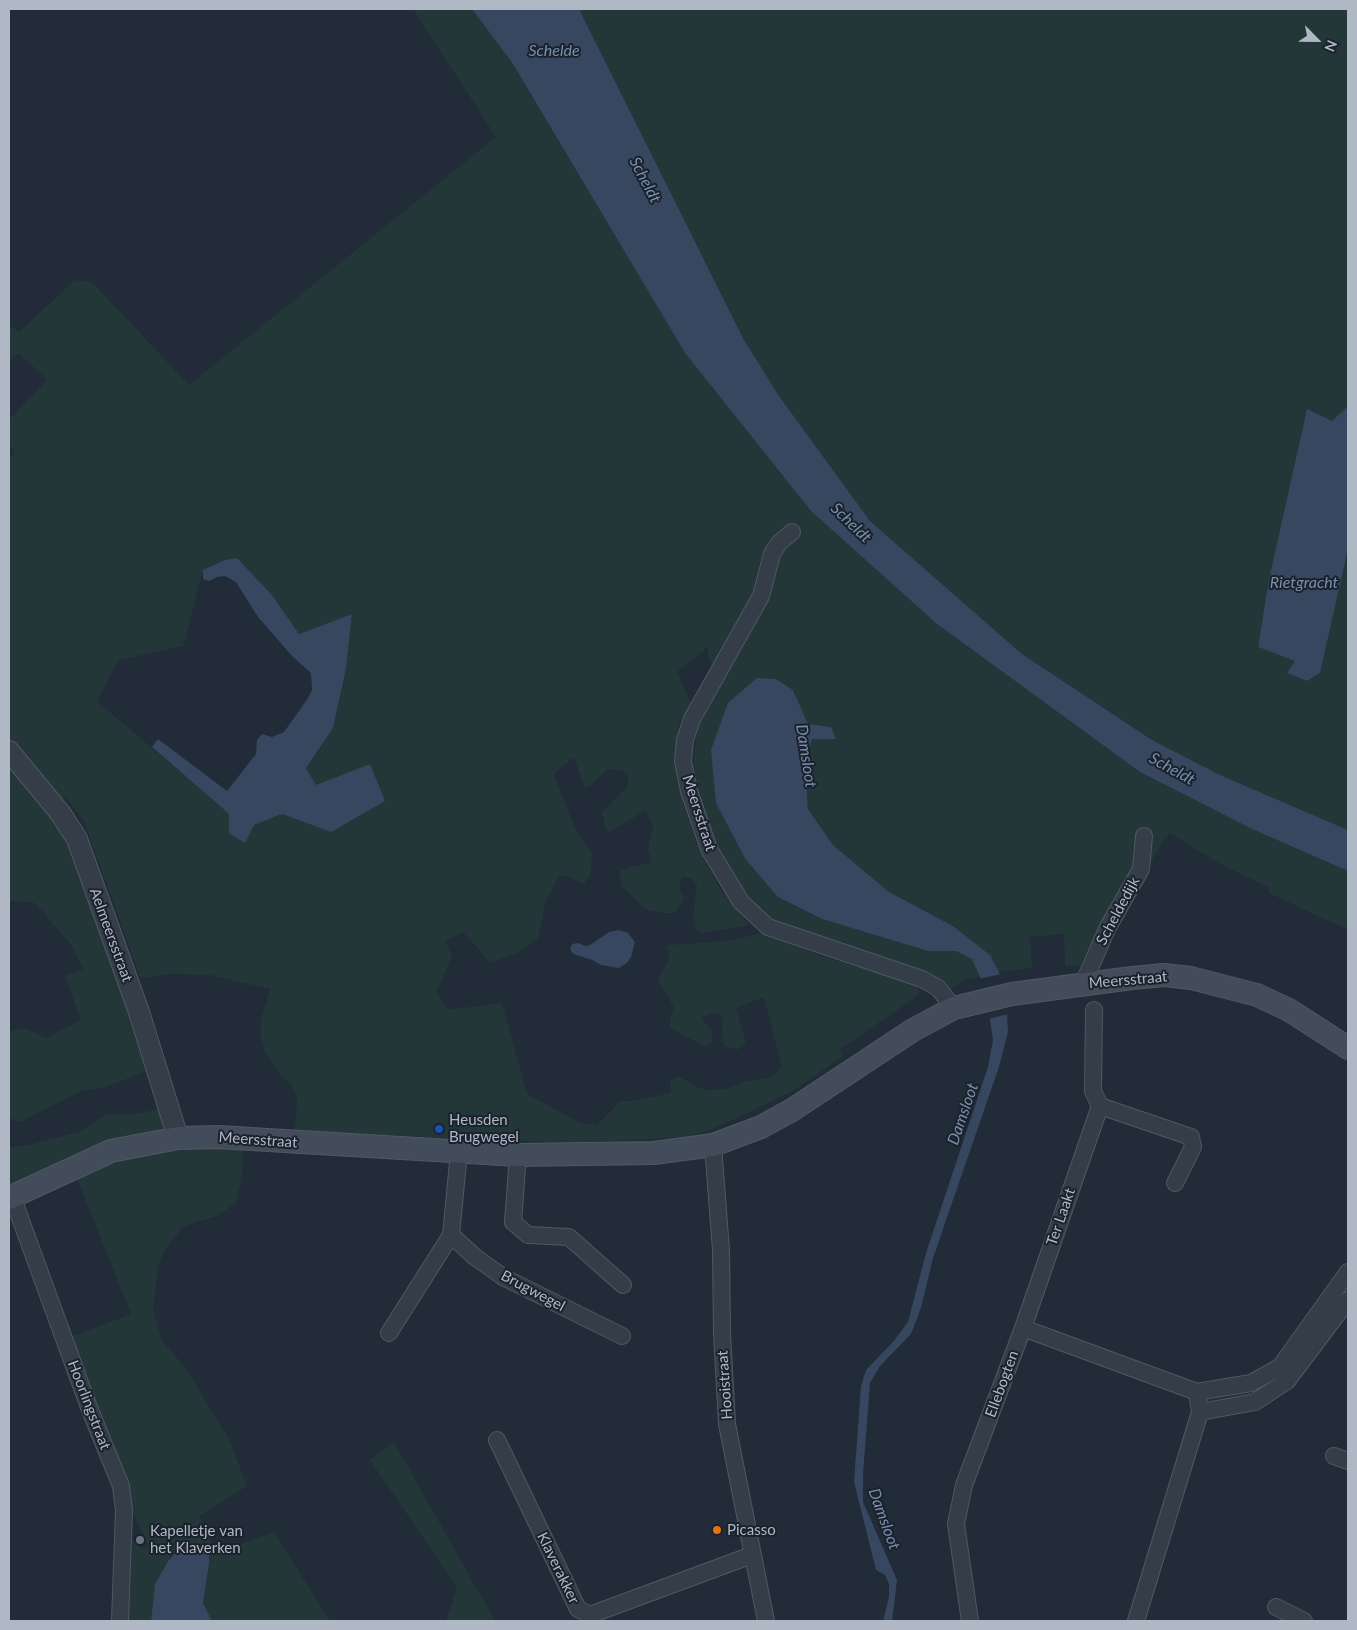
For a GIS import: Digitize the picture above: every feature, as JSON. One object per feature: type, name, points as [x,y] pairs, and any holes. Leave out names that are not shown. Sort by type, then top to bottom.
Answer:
[{"type":"main road","name":"Meersstraat","points":[[10,1197],[111,1151],[178,1138],[218,1137],[518,1155],[638,1154],[713,1145],[761,1127],[792,1110],[913,1030],[954,1008],[1012,994],[1082,984],[1164,975],[1192,978],[1228,986],[1257,995],[1288,1010],[1348,1048]]},
{"type":"street","name":"Meersstraat","points":[[792,532],[779,543],[772,554],[761,596],[692,719],[685,740],[683,762],[689,790],[709,849],[741,902],[768,928],[922,979],[938,988],[954,1008]]},
{"type":"street","name":"Aelmeersstraat","points":[[9,751],[61,814],[77,839],[139,1012],[178,1138]]},
{"type":"street","name":"Scheldedijk","points":[[1082,984],[1107,929],[1141,869],[1144,836]]},
{"type":"street","points":[[1094,1010],[1092,1091],[1100,1106],[1190,1137],[1194,1147],[1175,1183]]},
{"type":"street","name":"Ter Laakt","points":[[1023,1328],[1100,1106]]},
{"type":"street","name":"Hooistraat","points":[[713,1145],[722,1250],[722,1334],[727,1424],[766,1621]]},
{"type":"street","points":[[389,1333],[451,1234],[459,1152]]},
{"type":"street","points":[[518,1155],[513,1222],[528,1235],[569,1238],[623,1286]]},
{"type":"street","name":"Hoorlingstraat","points":[[10,1197],[120,1486],[124,1510],[120,1621]]},
{"type":"street","name":"Brugwegel","points":[[451,1234],[475,1257],[504,1277],[622,1336]]},
{"type":"street","points":[[1023,1328],[1197,1392],[1251,1383],[1280,1366],[1348,1272]]},
{"type":"street","points":[[1200,1412],[1255,1402],[1287,1381],[1348,1300]]},
{"type":"street","name":"Ellebogten","points":[[970,1621],[956,1524],[964,1485],[1023,1328]]},
{"type":"street","points":[[1136,1621],[1200,1412],[1197,1392]]},
{"type":"street","name":"Klaverakker","points":[[497,1440],[578,1609],[590,1615],[752,1556]]},
{"type":"street","points":[[1276,1606],[1304,1621]]},
{"type":"green space","points":[[413,9],[472,9],[513,64],[685,353],[811,511],[937,624],[1140,772],[1252,829],[1348,871],[1348,930],[1269,893],[1270,888],[1222,865],[1170,833],[1164,839],[1145,873],[1126,880],[1079,966],[1065,966],[1064,934],[1030,937],[1032,968],[999,972],[990,955],[953,926],[889,892],[833,845],[808,809],[805,763],[812,739],[808,724],[793,690],[776,679],[746,860],[778,897],[822,919],[928,951],[956,951],[973,959],[980,977],[966,979],[952,989],[924,973],[896,962],[880,959],[789,929],[767,917],[748,899],[718,852],[696,789],[694,761],[696,736],[700,719],[756,618],[760,576],[750,603],[716,669],[708,657],[708,647],[677,672],[692,705],[679,724],[676,762],[683,804],[700,853],[723,893],[749,925],[702,933],[696,930],[693,918],[697,885],[691,878],[682,877],[679,891],[685,898],[675,913],[662,913],[646,909],[623,888],[619,872],[628,867],[652,863],[648,849],[653,826],[646,810],[610,832],[605,828],[602,812],[627,787],[628,778],[622,770],[608,769],[590,786],[585,788],[574,757],[554,774],[576,831],[592,853],[591,873],[584,884],[569,877],[559,876],[546,901],[538,938],[518,953],[490,962],[463,932],[445,941],[452,956],[437,991],[447,1010],[502,1003],[527,1094],[579,1122],[597,1125],[620,1101],[632,1101],[671,1093],[670,1081],[678,1076],[697,1087],[709,1090],[724,1089],[744,1082],[771,1078],[782,1067],[764,997],[736,1008],[746,1043],[737,1050],[724,1046],[721,1034],[723,1020],[720,1014],[712,1013],[701,1018],[713,1032],[712,1041],[706,1047],[670,1028],[670,1019],[674,1008],[658,979],[669,960],[667,945],[728,941],[763,933],[818,955],[912,983],[918,987],[919,995],[839,1050],[843,1056],[793,1091],[702,1133],[681,1137],[573,1143],[295,1131],[297,1098],[293,1086],[282,1077],[265,1052],[260,1034],[261,1019],[270,989],[210,975],[167,974],[141,979],[84,821],[65,797],[49,808],[82,864],[127,1009],[150,1070],[103,1088],[81,1091],[20,1122],[9,1118],[9,1032],[24,1028],[46,1038],[81,1020],[65,976],[83,969],[72,946],[35,903],[9,901],[9,459],[15,451],[9,444],[9,420],[47,380],[19,353],[9,362],[9,325],[19,332],[75,280],[92,282],[189,385],[496,137]],"holes":[[[237,558],[272,595],[299,634],[352,614],[346,669],[333,728],[306,768],[315,785],[331,832],[282,814],[254,825],[229,814],[97,701],[119,660],[183,646],[203,570],[225,560]]]},
{"type":"green space","points":[[579,9],[1348,9],[1348,406],[1332,421],[1307,410],[1269,579],[1258,647],[1296,661],[1287,673],[1307,681],[1320,673],[1348,549],[1348,830],[1220,775],[1152,740],[1022,654],[870,521],[779,396],[744,340]]},
{"type":"green space","points":[[163,1108],[169,1126],[101,1145],[9,1187],[9,1147],[33,1144],[79,1132],[106,1115],[136,1114]]},
{"type":"green space","points":[[243,1148],[242,1176],[236,1203],[217,1216],[184,1226],[165,1249],[158,1267],[153,1309],[162,1341],[185,1367],[228,1437],[247,1486],[199,1516],[216,1552],[274,1532],[330,1621],[212,1621],[203,1603],[209,1564],[183,1545],[168,1561],[155,1584],[151,1621],[128,1621],[132,1538],[142,1549],[146,1548],[147,1543],[133,1513],[115,1447],[71,1337],[131,1314],[76,1176],[146,1153],[180,1149]]},
{"type":"green space","points":[[394,1442],[495,1621],[446,1621],[457,1587],[370,1460]]},
{"type":"water","name":"Schelde","points":[[472,9],[579,9],[744,340],[779,396],[870,521],[1022,654],[1152,740],[1220,775],[1348,830],[1348,871],[1252,829],[1140,772],[937,624],[811,511],[685,353],[513,64]]},
{"type":"water","name":"Rietgracht","points":[[1348,406],[1348,549],[1320,673],[1307,681],[1287,673],[1295,661],[1258,647],[1269,579],[1307,409],[1332,421]]},
{"type":"water","points":[[237,558],[272,595],[299,634],[352,614],[346,669],[333,728],[306,768],[316,785],[370,764],[385,801],[331,832],[282,814],[254,825],[245,843],[229,833],[229,814],[152,747],[158,739],[227,791],[256,754],[257,740],[262,734],[272,737],[284,732],[312,690],[311,673],[292,656],[258,617],[236,582],[225,576],[209,581],[203,579],[203,570],[225,560]]},
{"type":"water","name":"Damsloot","points":[[757,678],[776,679],[793,690],[808,724],[831,727],[836,739],[812,739],[805,763],[808,809],[833,845],[889,892],[953,926],[990,955],[999,972],[1007,1015],[1008,1032],[999,1067],[933,1258],[921,1308],[911,1334],[880,1366],[870,1383],[863,1474],[863,1502],[897,1580],[892,1621],[883,1621],[889,1597],[889,1584],[885,1575],[876,1570],[854,1482],[861,1386],[866,1370],[893,1342],[908,1322],[926,1253],[988,1067],[993,1040],[990,1019],[980,977],[972,959],[956,951],[928,951],[822,919],[778,897],[746,860],[716,803],[711,750],[728,703]]},
{"type":"water","points":[[619,930],[628,933],[635,942],[631,957],[627,963],[619,968],[601,965],[573,954],[570,949],[572,944],[590,945],[609,932]]},
{"type":"water","points":[[196,1544],[209,1550],[209,1564],[203,1603],[212,1621],[151,1621],[155,1584],[168,1561],[183,1545]]},
{"type":"pier","points":[[1002,974],[1009,1014],[987,1019],[978,979]]},
{"type":"place","name":"Heusden Brugwegel","points":[[439,1129]]},
{"type":"place","name":"Picasso","points":[[717,1530]]},
{"type":"place","name":"Kapelletje van het Klaverken","points":[[140,1540]]},
{"type":"water label","name":"Scheldt","points":[[645,180]]},
{"type":"water label","name":"Scheldt","points":[[851,523]]},
{"type":"water label","name":"Scheldt","points":[[1172,769]]}]
